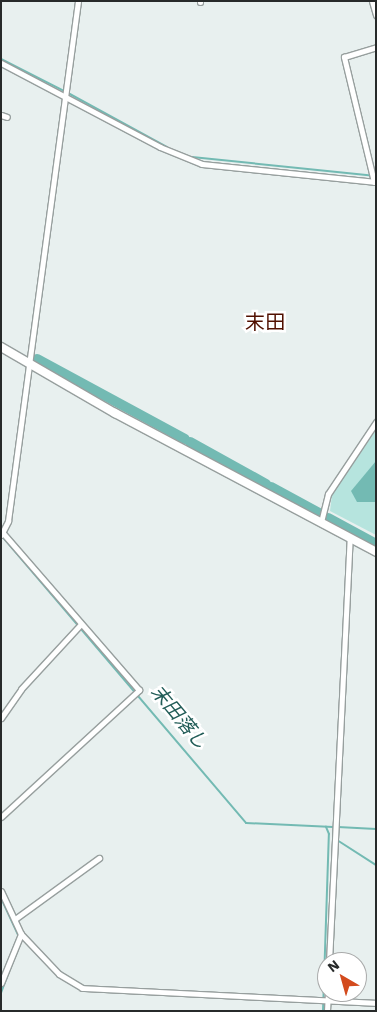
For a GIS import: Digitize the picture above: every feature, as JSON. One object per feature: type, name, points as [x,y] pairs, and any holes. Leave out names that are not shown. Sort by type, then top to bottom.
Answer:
[{"type":"street","points":[[1,817],[138,690],[2,534],[8,522],[78,1]]},
{"type":"street","points":[[372,1],[376,15]]},
{"type":"street","points":[[1,63],[160,147],[202,164],[375,182],[344,57],[376,47]]},
{"type":"street","points":[[1,347],[376,552]]},
{"type":"street","points":[[321,522],[328,494],[376,422]]},
{"type":"street","points":[[330,952],[350,539]]},
{"type":"street","points":[[1,718],[21,689],[80,624]]},
{"type":"street","points":[[15,919],[100,858]]},
{"type":"street","points":[[1,891],[22,934],[59,974],[82,988],[317,999]]},
{"type":"street","points":[[1,983],[22,934]]},
{"type":"street","points":[[360,1002],[376,1003]]},
{"type":"shaded area","points":[[376,430],[376,535],[330,511],[332,495]]},
{"type":"shaded area","points":[[376,461],[376,502],[357,502],[351,491]]},
{"type":"waterway","points":[[1,59],[64,91]]},
{"type":"waterway","points":[[68,93],[167,147]]},
{"type":"waterway","points":[[192,157],[376,176]]},
{"type":"waterway","name":"末田落し","points":[[37,359],[185,439]]},
{"type":"waterway","name":"末田落し","points":[[190,442],[266,484]]},
{"type":"waterway","name":"末田落し","points":[[271,487],[319,513]]},
{"type":"waterway","name":"末田落し","points":[[328,518],[376,544]]},
{"type":"waterway","name":"末田落し","points":[[1,535],[246,823],[333,827]]},
{"type":"waterway","points":[[323,1011],[329,834],[326,827]]},
{"type":"waterway","name":"末田落し","points":[[338,827],[376,829]]},
{"type":"waterway","points":[[337,840],[376,865]]},
{"type":"waterway","points":[[1,898],[19,937]]},
{"type":"waterway","points":[[1,993],[20,941]]},
{"type":"district","name":"末田","points":[[265,322]]}]
